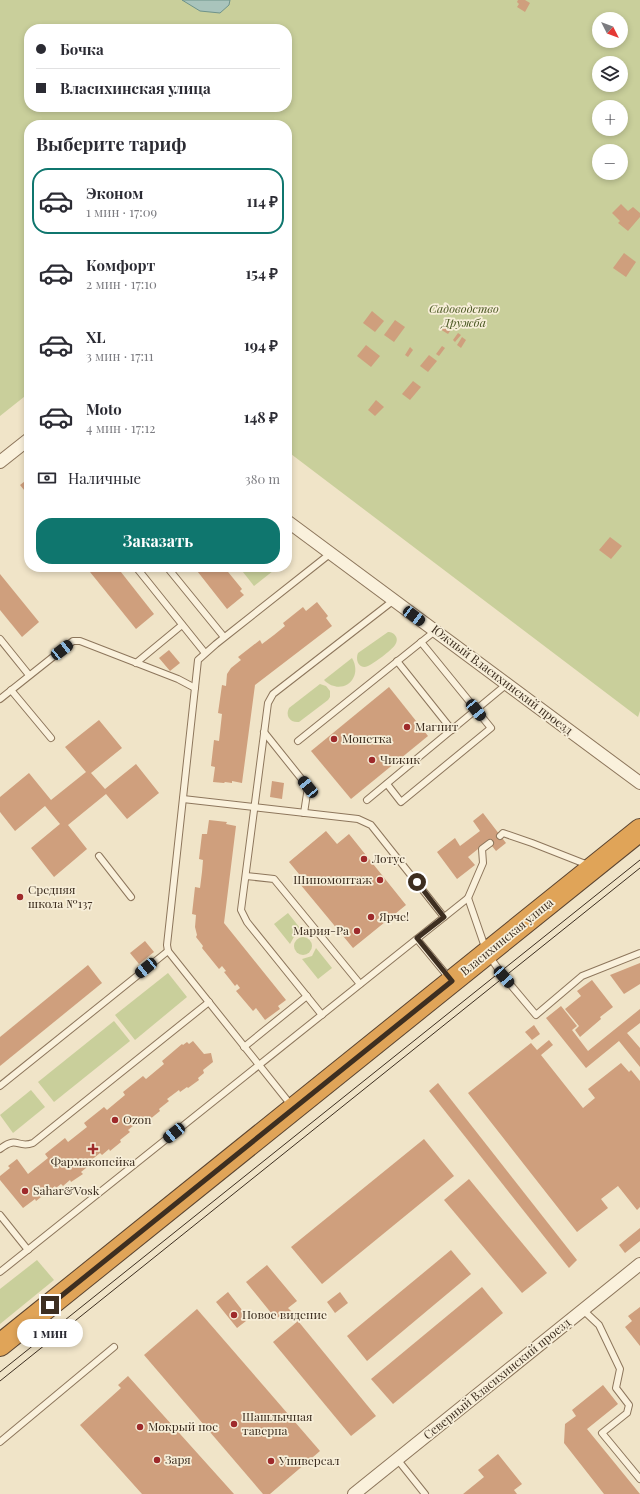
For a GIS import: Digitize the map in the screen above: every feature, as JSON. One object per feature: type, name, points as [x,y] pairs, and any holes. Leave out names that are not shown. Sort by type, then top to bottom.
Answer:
[{"type":"highway","name":"Власихинская улица","points":[[0,1345],[640,830]]},
{"type":"street","points":[[0,462],[24,442]]},
{"type":"street","name":"Южный Власихинский проезд","points":[[292,525],[640,782]]},
{"type":"street","name":"Северный Власихинский проезд","points":[[354,1494],[640,1264]]},
{"type":"lane","points":[[294,1109],[168,951],[167,945],[198,660],[224,637],[330,553]]},
{"type":"lane","points":[[140,572],[205,653]]},
{"type":"lane","points":[[171,572],[224,637]]},
{"type":"lane","points":[[322,1015],[247,922],[241,910],[268,703],[273,694],[394,600]]},
{"type":"lane","points":[[136,663],[182,625]]},
{"type":"lane","points":[[298,741],[435,631]]},
{"type":"lane","points":[[0,639],[29,675]]},
{"type":"lane","points":[[0,699],[73,641],[80,640],[195,688]]},
{"type":"lane","points":[[387,784],[401,802],[491,728],[421,642]]},
{"type":"lane","points":[[397,661],[452,730]]},
{"type":"lane","points":[[367,800],[508,684]]},
{"type":"lane","points":[[11,690],[51,738]]},
{"type":"lane","points":[[264,732],[308,787],[304,813]]},
{"type":"lane","points":[[183,799],[358,819],[371,825],[444,917]]},
{"type":"lane","points":[[500,836],[503,834],[532,843],[593,867]]},
{"type":"lane","points":[[0,1272],[468,898],[482,863],[482,849],[490,843]]},
{"type":"lane","points":[[99,856],[131,897]]},
{"type":"lane","points":[[246,876],[274,879],[360,984]]},
{"type":"lane","points":[[468,898],[487,953],[504,977],[536,1014],[582,976],[640,953]]},
{"type":"lane","points":[[417,938],[452,981]]},
{"type":"lane","points":[[0,1086],[168,951]]},
{"type":"lane","points":[[244,1046],[307,996]]},
{"type":"lane","points":[[0,1149],[9,1143],[17,1142],[26,1146],[33,1143],[209,1002]]},
{"type":"lane","points":[[0,1215],[28,1250]]},
{"type":"lane","points":[[583,1310],[598,1325],[620,1369],[616,1388],[629,1405],[627,1413],[602,1434],[640,1479]]},
{"type":"lane","points":[[0,1442],[114,1347]]},
{"type":"lane","points":[[397,1460],[425,1494]]},
{"type":"green space","name":"Садоводство Дружба","points":[[0,0],[640,0],[640,711],[638,717],[292,455],[292,120],[24,120],[24,397],[0,416]]},
{"type":"green space","points":[[243,572],[272,572],[254,586]]},
{"type":"green space","points":[[388,632],[394,634],[397,638],[393,647],[382,657],[368,666],[362,667],[358,664],[358,653]]},
{"type":"green space","points":[[352,658],[355,666],[355,673],[353,679],[349,683],[337,687],[324,680]]},
{"type":"green space","points":[[320,684],[326,686],[330,691],[330,697],[328,700],[299,722],[291,720],[288,716],[289,708]]},
{"type":"green space","points":[[288,913],[304,933],[295,935],[290,944],[274,924]]},
{"type":"green space","points":[[303,937],[307,938],[311,942],[311,950],[307,954],[303,955],[299,954],[295,950],[294,946],[295,942],[299,938]]},
{"type":"green space","points":[[316,948],[332,968],[318,979],[302,959],[312,956]]},
{"type":"green space","points":[[168,973],[187,997],[135,1040],[115,1015]]},
{"type":"green space","points":[[114,1021],[130,1041],[54,1102],[38,1082]]},
{"type":"green space","points":[[31,1090],[45,1107],[13,1133],[0,1115]]},
{"type":"green space","points":[[37,1260],[54,1280],[0,1324],[0,1289]]},
{"type":"water","points":[[182,0],[230,0],[229,5],[220,13],[200,11]]},
{"type":"building","points":[[518,0],[525,0],[530,3],[525,12],[517,7],[519,4],[517,2]]},
{"type":"building","points":[[621,204],[628,211],[633,207],[640,213],[640,217],[628,231],[618,223],[620,221],[612,213]]},
{"type":"building","points":[[624,253],[636,262],[626,277],[613,268]]},
{"type":"building","points":[[372,311],[384,321],[375,332],[363,323]]},
{"type":"building","points":[[395,320],[405,327],[394,342],[384,335]]},
{"type":"building","points":[[447,320],[454,325],[448,334],[440,329]]},
{"type":"building","points":[[458,333],[461,335],[455,342],[453,340]]},
{"type":"building","points":[[462,337],[466,340],[461,348],[457,345]]},
{"type":"building","points":[[366,345],[380,356],[371,367],[357,356]]},
{"type":"building","points":[[442,346],[445,348],[439,356],[436,354]]},
{"type":"building","points":[[410,347],[413,350],[408,357],[405,355]]},
{"type":"building","points":[[429,355],[437,361],[428,372],[420,366]]},
{"type":"building","points":[[413,381],[421,387],[410,400],[402,394]]},
{"type":"building","points":[[376,400],[384,407],[375,416],[368,410]]},
{"type":"building","points":[[24,482],[24,490],[20,485]]},
{"type":"building","points":[[610,537],[622,546],[611,559],[599,550]]},
{"type":"building","points":[[90,572],[121,572],[154,614],[136,629]]},
{"type":"building","points":[[198,572],[228,572],[242,589],[240,591],[244,595],[227,609]]},
{"type":"building","points":[[0,574],[39,622],[22,637],[0,610]]},
{"type":"building","points":[[317,602],[328,616],[326,618],[332,626],[255,685],[242,783],[232,781],[232,783],[213,782],[215,767],[211,766],[214,740],[219,741],[222,714],[218,713],[222,685],[226,686],[227,674],[231,668],[241,660],[238,657],[260,640],[262,644],[274,635],[285,626],[283,623],[303,607],[306,611]]},
{"type":"building","points":[[169,650],[180,663],[170,671],[159,658]]},
{"type":"building","points":[[389,687],[428,736],[351,799],[311,751]]},
{"type":"building","points":[[99,720],[122,748],[91,773],[105,789],[136,764],[159,793],[127,819],[106,794],[68,825],[87,849],[54,877],[31,848],[60,824],[45,806],[15,831],[0,812],[0,797],[29,773],[51,800],[86,772],[65,747]]},
{"type":"building","points":[[272,781],[284,783],[282,799],[270,797]]},
{"type":"building","points":[[483,813],[506,843],[496,851],[488,841],[468,857],[475,865],[457,879],[437,852],[455,838],[460,846],[480,831],[473,821]]},
{"type":"building","points":[[209,820],[227,822],[226,824],[236,826],[224,923],[286,1000],[278,1006],[280,1009],[265,1020],[256,1008],[253,1011],[236,991],[240,988],[237,984],[235,986],[224,972],[226,971],[222,966],[219,969],[202,948],[203,946],[196,937],[196,915],[192,914],[195,887],[200,888],[203,860],[199,859],[202,834],[207,834]]},
{"type":"building","points":[[326,831],[337,844],[349,834],[406,905],[353,948],[295,878],[299,874],[289,862]]},
{"type":"building","points":[[145,941],[154,952],[139,964],[130,953]]},
{"type":"building","points":[[640,963],[640,984],[624,994],[610,975]]},
{"type":"building","points":[[88,965],[102,983],[0,1066],[0,1037]]},
{"type":"building","points":[[592,980],[613,1007],[600,1017],[601,1019],[580,1037],[575,1030],[579,1026],[565,1009],[581,996],[577,991]]},
{"type":"building","points":[[561,1006],[577,1026],[572,1030],[588,1051],[640,1009],[640,1023],[627,1033],[640,1048],[640,1067],[619,1041],[586,1068],[546,1018]]},
{"type":"building","points":[[534,1025],[540,1034],[532,1040],[525,1032]]},
{"type":"building","points":[[549,1040],[553,1045],[541,1055],[583,1108],[595,1098],[588,1089],[621,1063],[629,1072],[631,1070],[640,1081],[640,1207],[637,1210],[618,1186],[601,1199],[608,1208],[577,1232],[468,1093],[531,1043],[537,1050]]},
{"type":"building","points":[[193,1041],[204,1054],[211,1053],[213,1062],[203,1070],[204,1073],[198,1078],[199,1080],[180,1092],[179,1090],[167,1099],[169,1101],[149,1120],[148,1118],[141,1123],[139,1121],[128,1130],[130,1132],[120,1140],[121,1142],[110,1151],[109,1149],[102,1155],[100,1153],[89,1162],[91,1164],[81,1172],[83,1174],[71,1182],[70,1180],[63,1186],[61,1184],[56,1188],[55,1186],[36,1201],[35,1199],[23,1208],[0,1180],[0,1176],[10,1168],[8,1166],[17,1159],[28,1174],[48,1158],[45,1154],[65,1138],[68,1142],[87,1127],[84,1123],[104,1107],[107,1110],[125,1095],[123,1092],[143,1076],[146,1079],[164,1064],[162,1061],[182,1044],[183,1045],[187,1042],[189,1044]]},
{"type":"building","points":[[438,1083],[577,1260],[569,1268],[429,1091]]},
{"type":"building","points":[[424,1139],[454,1176],[322,1284],[291,1247]]},
{"type":"building","points":[[469,1179],[547,1273],[522,1293],[444,1200]]},
{"type":"building","points":[[640,1228],[640,1241],[625,1253],[619,1245]]},
{"type":"building","points":[[451,1250],[471,1274],[367,1361],[347,1336]]},
{"type":"building","points":[[267,1265],[297,1301],[288,1308],[292,1312],[283,1319],[280,1316],[276,1319],[246,1282]]},
{"type":"building","points":[[482,1287],[503,1313],[393,1404],[371,1379]]},
{"type":"building","points":[[228,1292],[246,1315],[243,1317],[246,1321],[237,1328],[216,1302]]},
{"type":"building","points":[[340,1292],[348,1303],[335,1313],[327,1302]]},
{"type":"building","points":[[640,1307],[640,1346],[625,1327],[632,1321],[628,1316]]},
{"type":"building","points":[[197,1309],[320,1451],[270,1494],[263,1494],[144,1355]]},
{"type":"building","points":[[298,1321],[376,1416],[351,1436],[273,1342]]},
{"type":"building","name":"Заря","points":[[128,1376],[234,1494],[142,1494],[80,1425],[121,1388],[118,1385]]},
{"type":"building","points":[[603,1385],[618,1404],[587,1429],[640,1494],[604,1494],[564,1443],[565,1424],[576,1416],[572,1410]]},
{"type":"building","points":[[498,1454],[522,1484],[514,1490],[517,1494],[463,1494],[484,1477],[478,1470]]},
{"type":"tram line","points":[[0,1372],[640,860]]},
{"type":"tram line","points":[[0,1381],[640,868]]},
{"type":"place","name":"Магнит","points":[[407,727]]},
{"type":"place","name":"Монетка","points":[[334,739]]},
{"type":"place","name":"Чижик","points":[[372,760]]},
{"type":"place","name":"Лотус","points":[[364,859]]},
{"type":"place","name":"Шиномонтаж","points":[[380,880]]},
{"type":"place","name":"Средняя школа №137","points":[[20,897]]},
{"type":"place","name":"Ярче!","points":[[371,917]]},
{"type":"place","name":"Мария-Ра","points":[[357,931]]},
{"type":"place","name":"Ozon","points":[[115,1120]]},
{"type":"place","name":"Фармакопейка","points":[[93,1149]]},
{"type":"place","name":"Sahar&Vosk","points":[[25,1191]]},
{"type":"place","name":"Новое видение","points":[[234,1315]]},
{"type":"place","name":"Шашлычная таверна","points":[[234,1424]]},
{"type":"place","name":"Мокрый нос","points":[[140,1427]]},
{"type":"place","name":"Заря","points":[[157,1460]]},
{"type":"place","name":"Универсал","points":[[271,1461]]},
{"type":"route","points":[[50,1305],[452,981],[417,938],[444,917],[417,882]]}]
